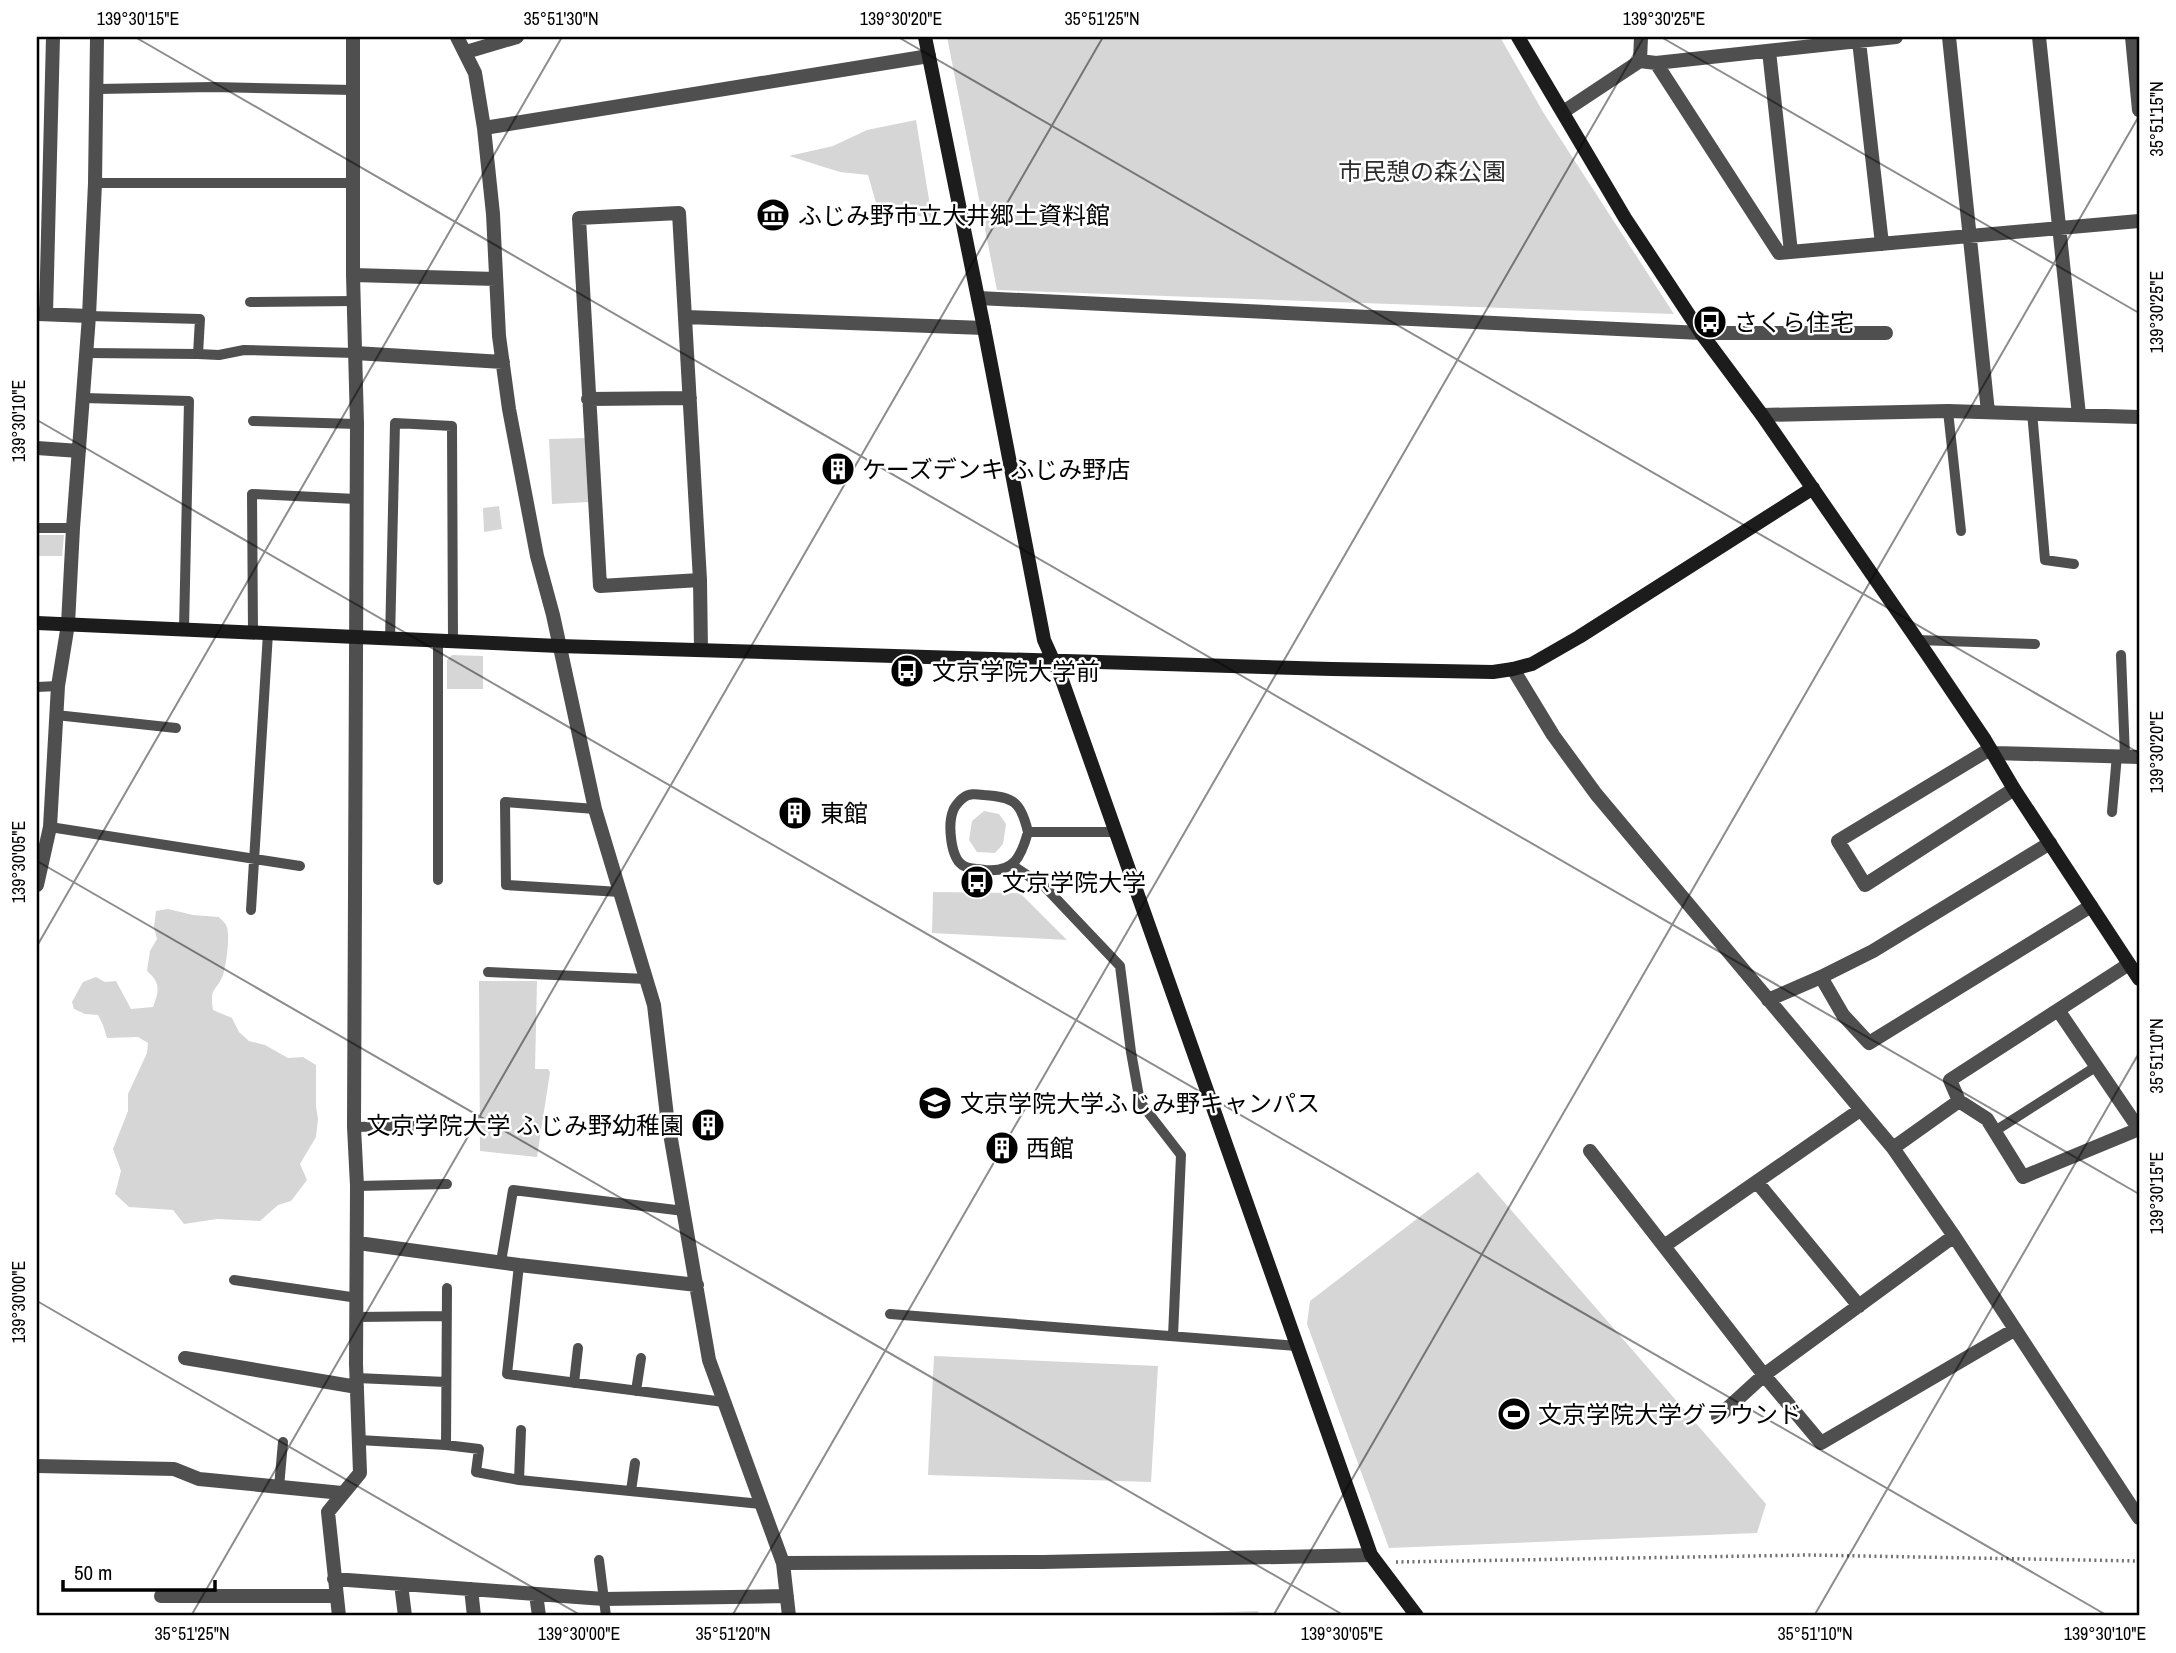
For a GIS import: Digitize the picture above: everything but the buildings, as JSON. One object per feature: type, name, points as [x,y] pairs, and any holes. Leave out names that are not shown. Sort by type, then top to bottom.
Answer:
[{"type":"street","points":[[53,37],[44,167],[41,314],[89,316]]},
{"type":"street","points":[[37,885],[50,827],[58,686],[68,624],[84,398],[95,183],[97,37]]},
{"type":"street","points":[[339,1616],[328,1512],[360,1473],[354,1128],[357,424],[353,275],[354,37]]},
{"type":"street","points":[[457,37],[475,73],[484,128],[493,214],[502,362],[534,542],[595,809],[654,1004],[667,1116],[709,1360],[783,1563],[789,1616]]},
{"type":"street","points":[[466,52],[517,37]]},
{"type":"street","points":[[925,37],[1044,640],[1062,680],[1374,1558],[1417,1616]]},
{"type":"street","points":[[1518,37],[1625,218],[1701,333],[1762,415],[1917,640],[2139,979]]},
{"type":"street","points":[[1640,61],[1641,37]]},
{"type":"street","points":[[1563,113],[1640,61],[1656,63],[1895,37]]},
{"type":"street","points":[[1949,37],[1988,412]]},
{"type":"street","points":[[2039,37],[2079,415]]},
{"type":"street","points":[[2132,37],[2139,110]]},
{"type":"street","points":[[1859,41],[1882,244]]},
{"type":"street","points":[[1769,51],[1791,252]]},
{"type":"street","points":[[484,128],[929,56]]},
{"type":"street","points":[[1656,63],[1779,253],[2139,222]]},
{"type":"street","points":[[700,580],[600,586],[579,218],[679,213],[700,580],[701,650]]},
{"type":"street","points":[[353,275],[496,279]]},
{"type":"street","points":[[978,299],[1701,333],[1886,333]]},
{"type":"street","points":[[686,317],[984,328]]},
{"type":"street","points":[[355,353],[502,362]]},
{"type":"street","points":[[588,399],[690,398]]},
{"type":"street","points":[[1762,415],[1948,411],[2139,417]]},
{"type":"street","points":[[37,448],[79,451]]},
{"type":"street","points":[[37,623],[559,646],[1493,672],[1532,664],[1579,637],[1813,488]]},
{"type":"street","points":[[1513,670],[1553,735],[1596,794],[1893,1148],[2139,1518]]},
{"type":"street","points":[[2014,789],[1865,885],[1838,841],[1991,751],[2127,756]]},
{"type":"street","points":[[1768,1000],[1873,951],[2050,844]]},
{"type":"street","points":[[1821,977],[1843,1015],[1869,1043],[2091,905]]},
{"type":"street","points":[[2058,1010],[2139,1129],[2023,1177],[1987,1119],[1959,1101],[1950,1080],[2058,1010],[2129,964]]},
{"type":"street","points":[[1893,1148],[1959,1101]]},
{"type":"street","points":[[1664,1246],[1860,1110]]},
{"type":"street","points":[[1590,1151],[1764,1375],[1821,1443],[2014,1330]]},
{"type":"street","points":[[1757,1182],[1859,1306]]},
{"type":"street","points":[[1718,1417],[1764,1375],[1954,1236]]},
{"type":"street","points":[[358,1243],[696,1285]]},
{"type":"street","points":[[185,1358],[357,1382]]},
{"type":"street","points":[[37,1466],[174,1469],[199,1479],[342,1493]]},
{"type":"street","points":[[783,1563],[1374,1558]]},
{"type":"street","points":[[334,1579],[604,1599],[787,1596]]},
{"type":"street","points":[[401,1584],[405,1616]]},
{"type":"street","points":[[471,1589],[474,1616]]},
{"type":"street","points":[[536,1594],[540,1616]]},
{"type":"street","points":[[160,1596],[337,1597]]},
{"type":"lane","points":[[97,89],[213,87],[353,90]]},
{"type":"lane","points":[[95,183],[354,183]]},
{"type":"lane","points":[[250,302],[354,301]]},
{"type":"lane","points":[[89,316],[200,319],[198,354]]},
{"type":"lane","points":[[86,353],[219,355],[244,350],[355,353]]},
{"type":"lane","points":[[84,398],[189,401],[184,629]]},
{"type":"lane","points":[[1948,411],[1961,531]]},
{"type":"lane","points":[[2032,412],[2045,560],[2074,564]]},
{"type":"lane","points":[[253,421],[357,424]]},
{"type":"lane","points":[[390,640],[395,423],[452,426],[438,880]]},
{"type":"lane","points":[[251,910],[261,633],[252,494],[356,499]]},
{"type":"lane","points":[[37,528],[73,528]]},
{"type":"lane","points":[[1917,640],[2035,644]]},
{"type":"lane","points":[[2112,812],[2127,756],[2121,654]]},
{"type":"lane","points":[[37,687],[58,686]]},
{"type":"lane","points":[[56,715],[176,728]]},
{"type":"lane","points":[[970,794],[1005,797],[1018,805],[1023,812],[1028,832],[1022,851],[1012,865],[999,872],[963,866],[953,855],[953,811],[961,799],[970,794]]},
{"type":"lane","points":[[595,809],[505,802],[506,885],[620,892]]},
{"type":"lane","points":[[50,827],[300,866]]},
{"type":"lane","points":[[1028,832],[1116,832]]},
{"type":"lane","points":[[1012,865],[1045,887],[1120,966],[1140,1102],[1181,1155],[1173,1336]]},
{"type":"lane","points":[[488,972],[646,979]]},
{"type":"lane","points":[[1995,1131],[2097,1066]]},
{"type":"lane","points":[[354,1128],[447,1125]]},
{"type":"lane","points":[[357,1186],[447,1184]]},
{"type":"lane","points":[[501,1262],[513,1190],[684,1211]]},
{"type":"lane","points":[[519,1265],[507,1374],[724,1402]]},
{"type":"lane","points":[[234,1280],[358,1298]]},
{"type":"lane","points":[[446,1444],[447,1288]]},
{"type":"lane","points":[[890,1314],[1297,1346]]},
{"type":"lane","points":[[357,1317],[446,1316]]},
{"type":"lane","points":[[574,1383],[578,1348]]},
{"type":"lane","points":[[636,1391],[641,1358]]},
{"type":"lane","points":[[357,1382],[446,1382]]},
{"type":"lane","points":[[519,1480],[521,1430]]},
{"type":"lane","points":[[359,1440],[446,1444],[479,1449],[476,1472],[519,1480],[761,1504]]},
{"type":"lane","points":[[279,1487],[283,1442]]},
{"type":"lane","points":[[631,1492],[635,1463]]},
{"type":"lane","points":[[599,1560],[606,1616]]},
{"type":"path","points":[[1374,1558],[1809,1555],[2139,1561]]},
{"type":"green space","name":"市民憩の森公園","points":[[947,37],[1500,37],[1543,112],[1674,314],[997,290]]},
{"type":"green space","points":[[916,120],[932,218],[879,213],[868,175],[840,172],[789,156],[833,146],[867,130]]},
{"type":"green space","points":[[585,438],[589,502],[552,504],[549,439]]},
{"type":"green space","points":[[499,506],[502,529],[484,532],[483,508]]},
{"type":"green space","points":[[37,535],[64,535],[62,556],[37,556]]},
{"type":"green space","points":[[452,655],[483,656],[483,689],[447,689],[447,660]]},
{"type":"green space","points":[[984,811],[999,814],[1006,824],[1003,844],[995,853],[977,852],[969,840],[972,821]]},
{"type":"green space","points":[[933,892],[1020,893],[1067,940],[932,933]]},
{"type":"green space","points":[[168,909],[219,917],[226,925],[227,957],[223,975],[213,993],[213,1010],[232,1018],[239,1032],[249,1041],[265,1045],[288,1058],[303,1057],[316,1065],[316,1137],[300,1164],[307,1180],[291,1201],[278,1205],[260,1221],[217,1219],[184,1224],[173,1210],[129,1207],[115,1194],[121,1171],[113,1149],[128,1111],[128,1094],[147,1053],[148,1043],[138,1037],[107,1038],[98,1015],[85,1014],[74,1009],[72,1002],[83,982],[96,977],[105,982],[116,981],[131,1009],[153,1007],[158,988],[155,979],[147,971],[150,951],[157,939],[154,927],[156,911]]},
{"type":"green space","points":[[479,981],[537,981],[535,1069],[548,1069],[550,1072],[537,1157],[480,1151]]},
{"type":"green space","name":"文京学院大学グラウンド","points":[[1478,1172],[1766,1504],[1757,1533],[1389,1548],[1307,1324],[1310,1301]]},
{"type":"green space","points":[[934,1356],[1158,1366],[1151,1482],[928,1475]]},
{"type":"green space","points":[[1258,1611],[1259,1616],[1116,1616]]},
{"type":"place","name":"ふじみ野市立大井郷土資料館","points":[[773,215]]},
{"type":"place","name":"さくら住宅","points":[[1710,322]]},
{"type":"place","name":"ケーズデンキ ふじみ野店","points":[[838,469]]},
{"type":"place","name":"文京学院大学前","points":[[907,671]]},
{"type":"place","name":"東館","points":[[795,813]]},
{"type":"place","name":"文京学院大学","points":[[977,882]]},
{"type":"place","name":"文京学院大学ふじみ野キャンパス","points":[[935,1103]]},
{"type":"place","name":"文京学院大学 ふじみ野幼稚園","points":[[708,1125]]},
{"type":"place","name":"西館","points":[[1002,1148]]},
{"type":"place","name":"文京学院大学グラウンド","points":[[1514,1414]]}]
